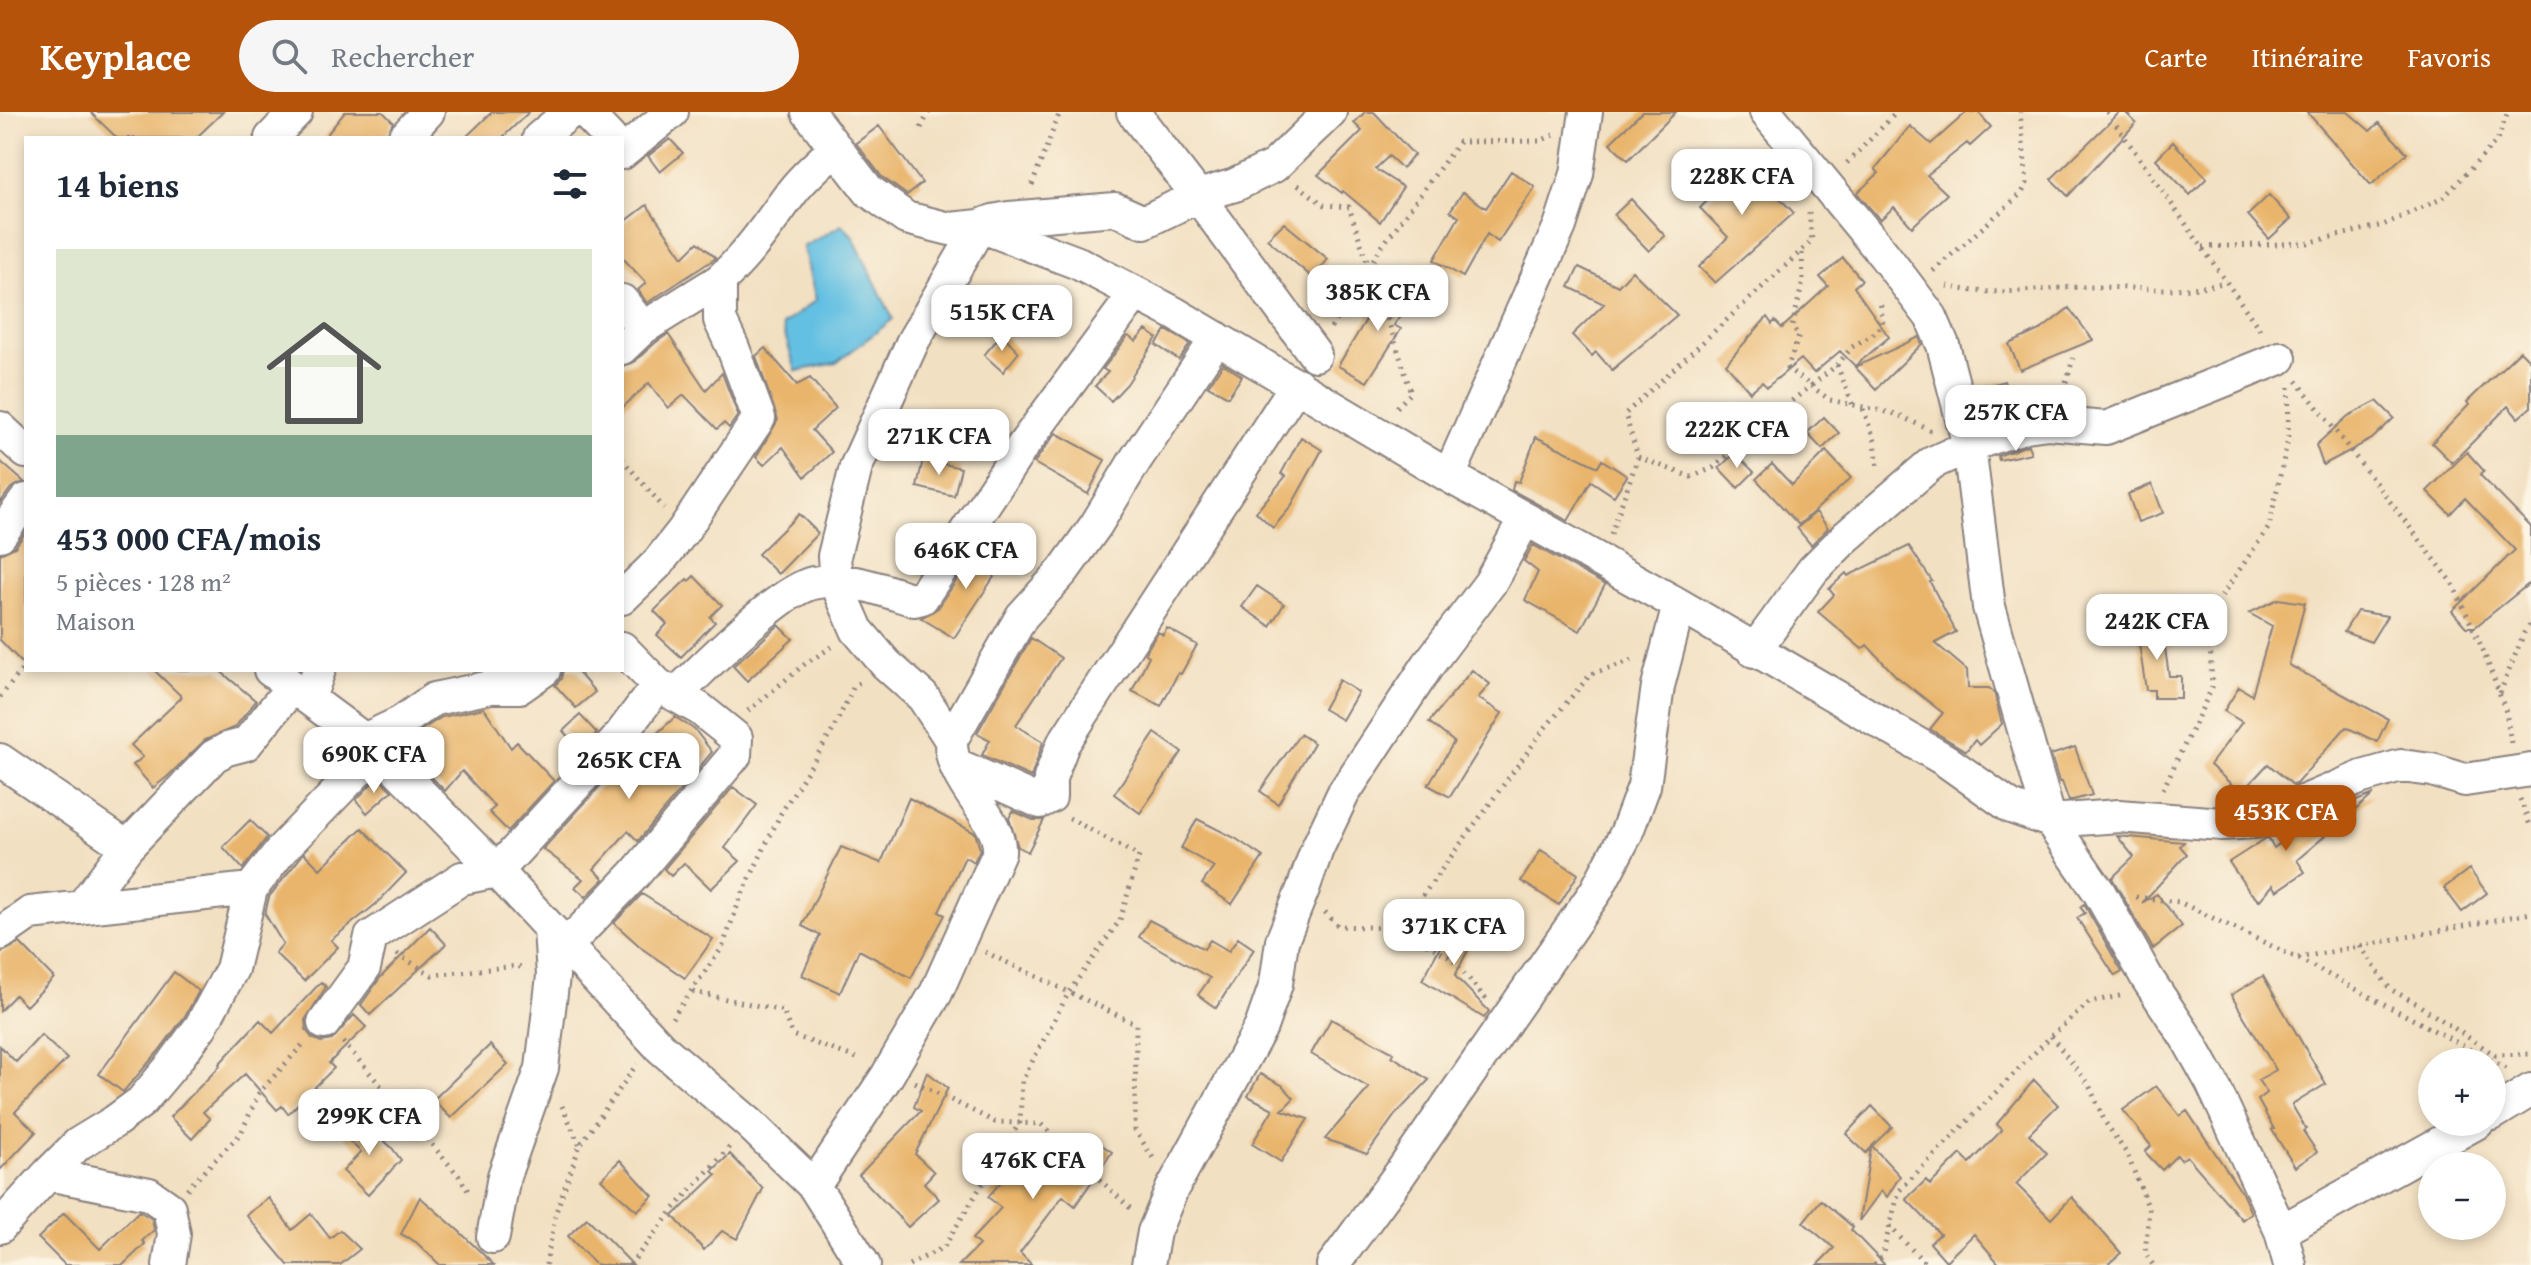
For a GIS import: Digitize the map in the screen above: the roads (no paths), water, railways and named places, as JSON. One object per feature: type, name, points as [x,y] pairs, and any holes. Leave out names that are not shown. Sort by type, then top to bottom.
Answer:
[{"type":"street","points":[[273,136],[296,112]]},
{"type":"street","points":[[406,136],[428,112]]},
{"type":"street","points":[[541,136],[570,112]]},
{"type":"street","points":[[585,112],[607,136]]},
{"type":"street","points":[[624,146],[672,112]]},
{"type":"street","points":[[808,112],[869,191],[906,218],[950,229],[1115,209],[1144,222],[1198,196],[1235,185],[1274,166],[1330,112]]},
{"type":"street","points":[[1133,112],[1315,355]]},
{"type":"street","points":[[1766,112],[1931,317],[1943,345],[1956,441],[1989,607],[2050,821],[2099,892],[2147,978],[2212,1083],[2281,1231],[2290,1265]]},
{"type":"street","points":[[1449,476],[1560,226],[1577,174],[1585,117]]},
{"type":"street","points":[[624,308],[632,338],[720,280],[754,244],[793,190],[837,149]]},
{"type":"street","points":[[994,222],[1078,263],[1297,384],[1449,476],[1945,760],[2011,807],[2050,821],[2097,816],[2222,824],[2255,822],[2362,777],[2401,766],[2432,770],[2465,780],[2520,772]]},
{"type":"street","points":[[814,1186],[891,1070],[936,993],[999,852],[1000,841],[968,792],[954,753],[923,697],[886,664],[857,630],[836,582],[834,556],[856,467],[913,341],[994,222]]},
{"type":"street","points":[[624,596],[657,564],[683,531],[759,418],[720,320],[720,280]]},
{"type":"street","points":[[324,1023],[364,968],[371,937],[462,878],[497,871],[667,690],[771,607],[812,583],[858,582],[914,600],[922,598],[1022,447],[1135,294]]},
{"type":"street","points":[[954,753],[1022,616],[1056,580],[1096,525],[1217,338]]},
{"type":"street","points":[[1754,651],[1813,570],[1956,441],[2048,423],[2106,428],[2284,364]]},
{"type":"street","points":[[954,753],[1040,802],[1050,797],[1050,778],[1063,744],[1297,384]]},
{"type":"street","points":[[0,535],[24,503]]},
{"type":"street","points":[[1148,1265],[1154,1232],[1172,1189],[1261,1027],[1276,984],[1282,941],[1317,849],[1343,794],[1428,665],[1490,583],[1525,519]]},
{"type":"street","points":[[1333,1265],[1400,1174],[1596,891],[1626,834],[1644,786],[1658,686],[1679,605]]},
{"type":"street","points":[[493,1237],[504,1176],[542,1068],[558,938],[635,874],[735,755],[736,738],[700,709],[667,690],[624,650]]},
{"type":"street","points":[[0,1227],[78,1144],[141,1102],[201,1026],[232,969],[251,889],[371,745],[434,699],[491,687],[520,687],[541,672]]},
{"type":"street","points":[[81,908],[127,847],[214,756],[246,744],[298,681],[371,745],[497,871],[655,1041],[750,1124],[814,1186],[864,1265]]},
{"type":"street","points":[[0,760],[127,847]]},
{"type":"street","points":[[0,934],[30,913],[210,891],[251,889]]},
{"type":"street","points":[[2506,1100],[2524,1082]]},
{"type":"street","points":[[2281,1231],[2453,1136]]},
{"type":"street","points":[[48,1174],[149,1194],[169,1208],[174,1234],[169,1265]]},
{"type":"water","points":[[842,225],[852,235],[893,319],[836,363],[796,371],[782,325],[816,300],[803,247]]}]
